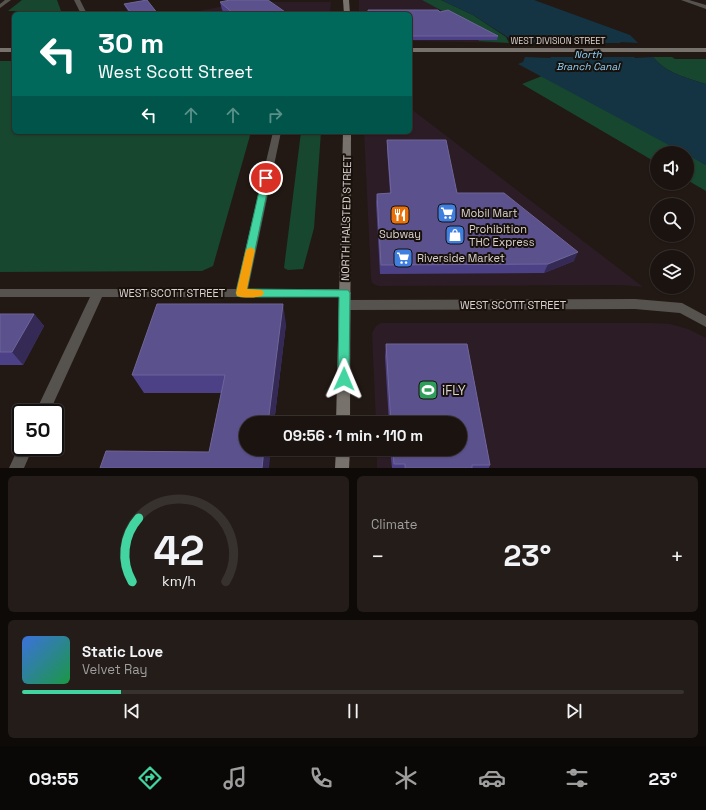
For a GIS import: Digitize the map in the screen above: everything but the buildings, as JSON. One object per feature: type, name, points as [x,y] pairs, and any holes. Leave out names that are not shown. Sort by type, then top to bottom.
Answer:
[{"type":"main road","points":[[346,0],[347,12]]},
{"type":"main road","points":[[0,50],[12,50]]},
{"type":"main road","name":"WEST DIVISION STREET","points":[[412,50],[706,50]]},
{"type":"main road","name":"NORTH HALSTED STREET","points":[[343,416],[347,134]]},
{"type":"main road","points":[[342,456],[342,468]]},
{"type":"street","points":[[0,6],[8,0]]},
{"type":"street","points":[[77,0],[83,12]]},
{"type":"street","points":[[684,0],[706,8]]},
{"type":"street","points":[[241,293],[277,134]]},
{"type":"street","name":"WEST SCOTT STREET","points":[[0,292],[345,293]]},
{"type":"street","points":[[46,404],[98,293]]},
{"type":"street","name":"WEST SCOTT STREET","points":[[345,305],[635,304],[682,308],[706,322]]},
{"type":"street","points":[[16,468],[22,456]]},
{"type":"shaded area","points":[[359,0],[441,0],[506,37],[509,43],[412,41],[412,12],[359,12]]},
{"type":"shaded area","points":[[244,2],[331,2],[330,12],[194,12]]},
{"type":"shaded area","points":[[412,110],[643,287],[622,285],[378,286],[372,283],[364,134],[412,134]]},
{"type":"shaded area","points":[[381,323],[652,323],[670,324],[688,329],[706,338],[706,468],[377,468],[377,456],[467,456],[467,416],[376,416],[372,333],[376,326]]},
{"type":"green space","points":[[22,0],[57,0],[61,11],[8,11]]},
{"type":"green space","points":[[422,0],[441,0],[473,15],[506,37],[509,43],[479,41],[472,27]]},
{"type":"green space","points":[[653,57],[706,59],[706,84],[670,71],[658,63]]},
{"type":"green space","points":[[0,61],[12,61],[12,134],[250,134],[213,266],[202,271],[0,272]]},
{"type":"green space","points":[[542,76],[672,146],[650,146],[650,159],[522,84]]},
{"type":"green space","points":[[301,134],[321,134],[314,228],[303,269],[288,270],[284,268]]},
{"type":"green space","points":[[694,158],[706,165],[706,191],[694,184]]},
{"type":"water","name":"North Branch Canal","points":[[441,0],[534,0],[630,35],[638,43],[620,42],[635,58],[653,57],[658,63],[670,71],[706,84],[706,165],[694,159],[694,146],[671,146],[518,64],[523,62],[525,57],[551,58],[539,40],[535,40],[537,43],[515,42],[473,15]]},
{"type":"pier","points":[[513,43],[539,43],[523,45]]},
{"type":"pier","points":[[539,43],[640,43],[638,45],[624,44],[636,56],[653,55],[656,57],[523,57],[524,55],[547,55]]},
{"type":"slow traffic","points":[[251,250],[241,293],[259,293]]},
{"type":"place","name":"Mobil Mart","points":[[447,213]]},
{"type":"place","name":"Subway","points":[[400,215]]},
{"type":"place","name":"Prohibition THC Express","points":[[455,235]]},
{"type":"place","name":"Riverside Market","points":[[403,258]]},
{"type":"place","name":"iFLY","points":[[428,390]]},
{"type":"route","points":[[266,178],[241,293],[345,293],[344,379]]}]
